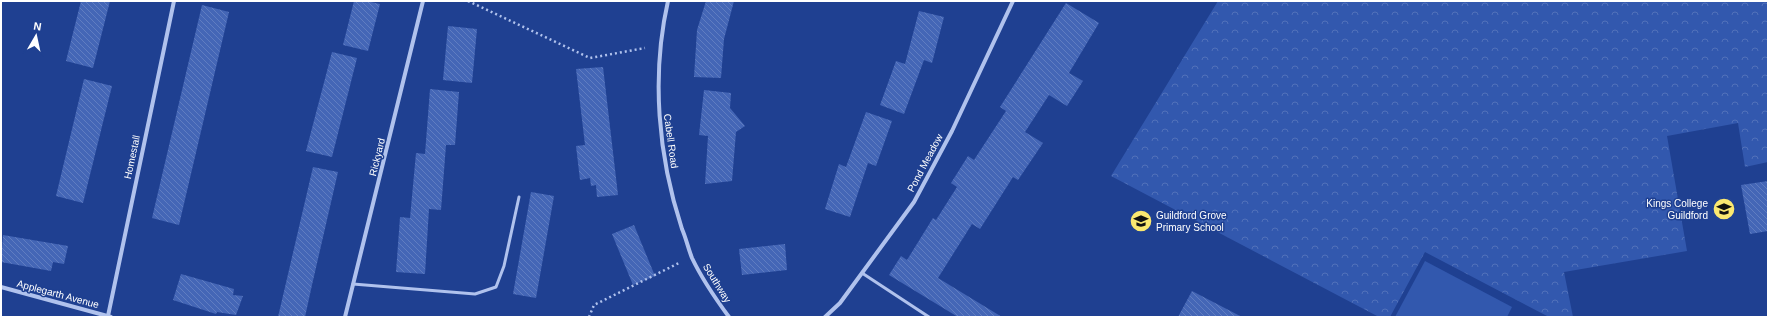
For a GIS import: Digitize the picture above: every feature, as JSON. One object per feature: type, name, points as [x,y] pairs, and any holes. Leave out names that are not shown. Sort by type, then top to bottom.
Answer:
[{"type":"street","name":"Homestall","points":[[109,317],[174,1]]},
{"type":"street","name":"Rickyard","points":[[345,317],[423,1]]},
{"type":"street","name":"Cabell Road","points":[[668,1],[660,45],[659,121],[671,196],[692,257]]},
{"type":"street","name":"Pond Meadow","points":[[825,317],[840,303],[914,202],[952,131],[1013,1]]},
{"type":"street","name":"Southway","points":[[692,257],[711,292],[729,317]]},
{"type":"street","name":"Applegarth Avenue","points":[[1,287],[109,317]]},
{"type":"lane","points":[[353,284],[475,294],[496,287],[504,266],[518,197]]},
{"type":"lane","points":[[862,273],[929,317]]},
{"type":"path","points":[[468,1],[590,58],[660,45]]},
{"type":"path","points":[[590,317],[594,305],[692,257]]},
{"type":"green space","points":[[1218,1],[1768,1],[1768,162],[1745,167],[1738,123],[1667,136],[1687,251],[1564,272],[1573,317],[1549,317],[1425,252],[1390,317],[1379,317],[1111,176]]},
{"type":"green space","points":[[1425,261],[1512,307],[1507,317],[1395,317]]},
{"type":"building","points":[[81,1],[110,1],[93,68],[66,61]]},
{"type":"building","points":[[354,1],[366,1],[380,4],[368,51],[343,45]]},
{"type":"building","points":[[706,1],[734,1],[724,39],[721,78],[694,77],[697,30]]},
{"type":"building","points":[[1066,3],[1099,23],[1069,73],[1083,81],[1067,106],[1049,95],[1025,132],[1043,143],[1018,180],[1013,177],[980,229],[972,224],[938,278],[1002,317],[958,317],[889,275],[901,256],[907,260],[933,218],[936,220],[957,187],[951,183],[968,156],[974,160],[1006,111],[1000,107]]},
{"type":"building","points":[[202,5],[229,12],[179,225],[152,218]]},
{"type":"building","points":[[919,11],[944,17],[932,63],[924,60],[904,114],[880,105],[896,61],[905,64]]},
{"type":"building","points":[[448,26],[477,29],[472,83],[443,80]]},
{"type":"building","points":[[332,52],[357,58],[332,157],[306,151]]},
{"type":"building","points":[[603,67],[618,195],[597,197],[596,185],[591,186],[590,178],[580,180],[576,146],[585,145],[576,69]]},
{"type":"building","points":[[84,79],[112,86],[83,203],[56,196]]},
{"type":"building","points":[[430,89],[459,92],[455,145],[446,145],[441,210],[429,209],[425,274],[396,272],[400,217],[410,218],[416,153],[425,154]]},
{"type":"building","points":[[704,90],[731,93],[730,108],[745,126],[736,132],[732,181],[705,184],[708,136],[699,135]]},
{"type":"building","points":[[866,112],[892,121],[876,166],[868,163],[850,217],[825,209],[839,164],[846,167]]},
{"type":"building","points":[[313,167],[338,172],[305,317],[278,317]]},
{"type":"building","points":[[1768,181],[1768,231],[1750,234],[1741,185]]},
{"type":"building","points":[[531,192],[554,196],[536,298],[513,294]]},
{"type":"building","points":[[634,225],[655,276],[633,285],[612,234]]},
{"type":"building","points":[[3,235],[68,246],[64,264],[53,262],[51,271],[1,262]]},
{"type":"building","points":[[785,244],[787,270],[742,275],[739,249]]},
{"type":"building","points":[[181,274],[234,289],[233,295],[243,296],[236,315],[217,312],[216,314],[173,300]]},
{"type":"building","points":[[1192,291],[1242,317],[1178,317]]},
{"type":"place","name":"Kings College Guildford","points":[[1724,209]]},
{"type":"place","name":"Guildford Grove Primary School","points":[[1141,221]]}]
